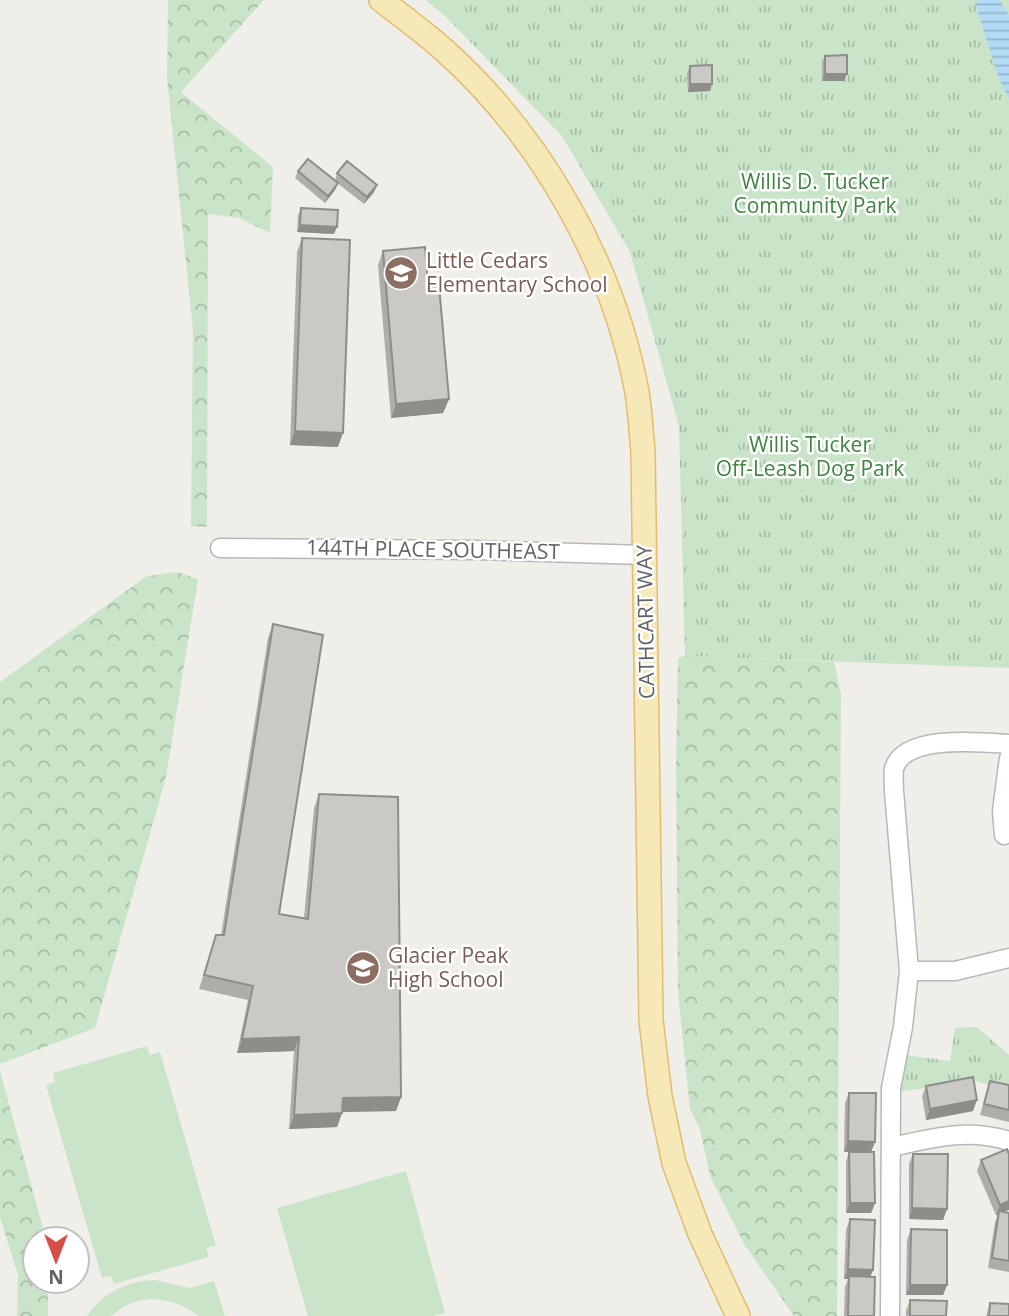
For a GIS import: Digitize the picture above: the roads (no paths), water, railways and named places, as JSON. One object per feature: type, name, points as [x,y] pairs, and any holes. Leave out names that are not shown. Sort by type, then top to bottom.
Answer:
[{"type":"main road","name":"CATHCART WAY","points":[[381,0],[444,49],[491,98],[542,164],[586,239],[619,321],[637,393],[643,451],[651,1020],[660,1097],[674,1163],[699,1234],[738,1316]]},
{"type":"street","name":"144TH PLACE SOUTHEAST","points":[[220,548],[475,550],[645,555]]},
{"type":"street","points":[[890,1316],[891,1088],[903,1027],[909,971],[894,769],[901,756],[916,747],[944,743],[1009,744]]},
{"type":"street","points":[[1004,835],[1002,811],[1009,758]]},
{"type":"street","points":[[909,971],[955,971],[1009,958]]},
{"type":"street","points":[[892,1147],[943,1135],[968,1133],[1009,1141]]},
{"type":"water","points":[[980,0],[1000,0],[1009,16],[1009,99],[998,76],[975,3]]},
{"type":"place","name":"Little Cedars Elementary School","points":[[401,273]]},
{"type":"place","name":"Glacier Peak High School","points":[[363,968]]},
{"type":"park label","name":"Willis D. Tucker Community Park","points":[[815,194]]},
{"type":"park label","name":"Willis Tucker Off-Leash Dog Park","points":[[810,457]]}]
